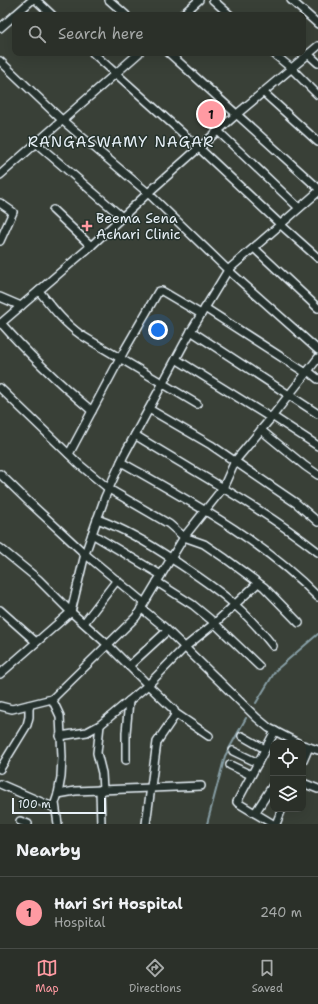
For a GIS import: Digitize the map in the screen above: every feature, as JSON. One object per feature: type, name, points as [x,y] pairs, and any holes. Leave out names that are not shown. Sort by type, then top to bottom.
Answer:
[{"type":"street","points":[[18,12],[32,0]]},
{"type":"street","points":[[36,0],[49,12]]},
{"type":"street","points":[[109,0],[123,12]]},
{"type":"street","points":[[185,12],[199,0]]},
{"type":"street","points":[[213,0],[227,12]]},
{"type":"street","points":[[291,0],[304,12]]},
{"type":"street","points":[[306,13],[318,24]]},
{"type":"street","points":[[0,28],[12,18]]},
{"type":"street","points":[[318,46],[308,54],[318,63]]},
{"type":"street","points":[[96,56],[318,258]]},
{"type":"street","points":[[0,175],[136,56]]},
{"type":"street","points":[[172,56],[318,188]]},
{"type":"street","points":[[277,56],[318,95]]},
{"type":"street","points":[[92,411],[18,344],[0,324],[91,246],[218,130],[306,56]]},
{"type":"street","points":[[0,61],[62,120],[148,193],[228,270],[318,350]]},
{"type":"street","points":[[263,92],[318,142]]},
{"type":"street","points":[[218,130],[299,208]]},
{"type":"street","points":[[36,143],[122,217]]},
{"type":"street","points":[[0,674],[71,612],[85,554],[108,489],[190,331],[228,270],[318,192]]},
{"type":"street","points":[[0,203],[13,212],[0,241]]},
{"type":"street","points":[[53,210],[91,246]]},
{"type":"street","points":[[254,248],[318,308]]},
{"type":"street","points":[[39,291],[73,329],[198,404]]},
{"type":"street","points":[[69,454],[120,358],[160,291],[203,311],[318,379]]},
{"type":"street","points":[[0,297],[21,306]]},
{"type":"street","points":[[190,331],[288,396],[318,414]]},
{"type":"street","points":[[0,706],[12,709],[52,699],[136,617],[184,537],[223,488],[235,461],[272,417],[318,358]]},
{"type":"street","points":[[176,359],[318,446]]},
{"type":"street","points":[[0,388],[80,465],[108,489],[169,524],[184,537],[204,544],[232,563],[264,588],[299,623]]},
{"type":"street","points":[[149,409],[235,461],[284,494],[318,522]]},
{"type":"street","points":[[261,430],[318,475]]},
{"type":"street","points":[[135,435],[247,502],[299,537],[318,552]]},
{"type":"street","points":[[121,462],[205,510],[262,548],[284,565],[318,597]]},
{"type":"street","points":[[0,474],[85,554],[117,580],[184,648],[257,718],[269,728],[291,740]]},
{"type":"street","points":[[97,519],[112,524],[132,534],[217,590],[256,625],[273,646]]},
{"type":"street","points":[[92,534],[161,575]]},
{"type":"street","points":[[0,548],[38,579],[71,612],[108,645],[174,710],[175,713],[209,736]]},
{"type":"street","points":[[84,623],[117,580]]},
{"type":"street","points":[[157,582],[193,605],[215,623],[259,666]]},
{"type":"street","points":[[60,736],[87,732],[100,725],[148,685],[184,648],[215,623],[258,583]]},
{"type":"street","points":[[0,610],[36,642]]},
{"type":"street","points":[[129,666],[167,630]]},
{"type":"street","points":[[52,699],[60,716],[62,757],[61,776],[55,803],[58,824]]},
{"type":"street","points":[[126,760],[128,701]]},
{"type":"street","points":[[0,769],[27,725],[29,705]]},
{"type":"street","points":[[146,824],[157,742],[175,713]]},
{"type":"street","points":[[100,725],[97,753],[102,773],[101,824]]},
{"type":"street","points":[[273,824],[237,802],[275,731]]},
{"type":"street","points":[[242,736],[265,749]]},
{"type":"street","points":[[306,746],[318,750]]},
{"type":"street","points":[[233,751],[258,763]]},
{"type":"street","points":[[230,765],[251,775]]},
{"type":"street","points":[[0,784],[55,808]]},
{"type":"street","points":[[306,784],[318,790]]},
{"type":"street","points":[[58,794],[76,791],[201,786]]},
{"type":"street","points":[[255,813],[270,790]]},
{"type":"street","points":[[276,824],[281,812]]},
{"type":"street","points":[[20,821],[28,824]]},
{"type":"waterway","points":[[256,703],[276,670],[318,634]]},
{"type":"waterway","points":[[207,824],[225,756],[246,718]]},
{"type":"place","name":"Hari Sri Hospital","points":[[211,114]]},
{"type":"place","name":"Beema Sena Achari Clinic","points":[[87,226]]},
{"type":"district","name":"RANGASWAMY NAGAR","points":[[121,142]]}]
